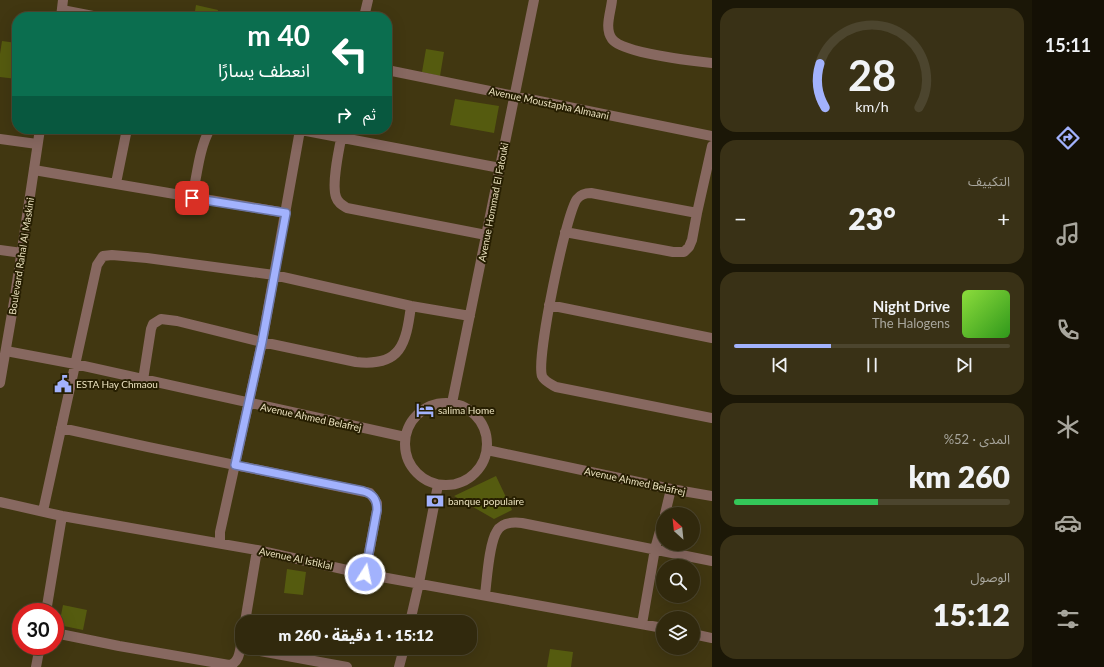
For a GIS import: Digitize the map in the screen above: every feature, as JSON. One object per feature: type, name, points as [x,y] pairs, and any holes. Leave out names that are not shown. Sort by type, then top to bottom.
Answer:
[{"type":"street","points":[[365,12],[366,0]]},
{"type":"street","name":"Avenue Hommad El Fatouki","points":[[452,403],[534,0]]},
{"type":"street","points":[[612,0],[608,30],[611,38],[616,43],[645,53],[712,63]]},
{"type":"street","points":[[62,9],[76,12]]},
{"type":"street","name":"Avenue Moustapha Almaani","points":[[392,71],[712,136]]},
{"type":"street","name":"Boulevard Rahal Al Maskini","points":[[0,383],[1,368],[6,351],[22,253],[39,134]]},
{"type":"street","points":[[116,184],[126,134]]},
{"type":"street","points":[[192,198],[205,138],[207,134]]},
{"type":"street","points":[[220,544],[220,532],[262,342],[286,213],[297,134]]},
{"type":"street","points":[[342,134],[335,187],[336,198],[340,204],[347,208],[486,235]]},
{"type":"street","points":[[347,134],[500,168]]},
{"type":"street","points":[[0,139],[37,144]]},
{"type":"street","points":[[565,232],[679,253],[684,252],[689,247],[692,240],[712,146]]},
{"type":"street","points":[[34,170],[286,213]]},
{"type":"street","points":[[697,213],[591,193],[585,193],[576,200],[565,232],[549,305],[540,362],[543,379],[556,386],[712,418]]},
{"type":"street","points":[[0,250],[22,253]]},
{"type":"street","points":[[43,511],[97,265],[103,256],[112,255],[147,258],[274,275],[411,306],[470,316]]},
{"type":"street","points":[[549,305],[712,338]]},
{"type":"street","points":[[142,380],[151,329],[153,324],[161,319],[177,321],[262,342],[356,362],[368,363],[380,362],[394,356],[402,346],[407,334],[411,306]]},
{"type":"street","name":"Avenue Ahmed Belafrej","points":[[6,351],[75,364],[405,437]]},
{"type":"street","points":[[452,403],[460,405],[472,412],[482,422],[487,436],[487,450],[481,466],[470,478],[455,484],[438,485],[422,478],[414,470],[406,454],[405,437],[410,424],[418,413],[434,404],[452,403]]},
{"type":"street","points":[[61,428],[363,491],[370,494],[377,502],[377,510],[365,574]]},
{"type":"street","name":"Avenue Ahmed Belafrej","points":[[487,450],[671,489],[712,496]]},
{"type":"street","points":[[412,615],[438,485]]},
{"type":"street","points":[[666,507],[671,489]]},
{"type":"street","name":"Avenue Al Istiklal","points":[[0,502],[62,516],[257,550],[365,574],[656,627]]},
{"type":"street","points":[[48,603],[62,516]]},
{"type":"street","points":[[485,595],[493,539],[500,527],[510,523],[522,523],[712,561]]},
{"type":"street","points":[[642,624],[656,546]]},
{"type":"street","points":[[246,615],[257,550]]},
{"type":"street","points":[[64,635],[118,646],[229,665],[234,664],[239,655]]},
{"type":"street","points":[[700,635],[712,638]]},
{"type":"street","points":[[36,667],[38,655]]},
{"type":"street","points":[[287,655],[347,667]]},
{"type":"street","points":[[399,667],[402,655]]},
{"type":"building","points":[[196,5],[218,10],[218,12],[195,12]]},
{"type":"building","points":[[2,41],[12,42],[12,78],[0,77],[0,54]]},
{"type":"building","points":[[426,49],[444,52],[440,76],[422,72]]},
{"type":"building","points":[[455,99],[499,106],[494,133],[450,125]]},
{"type":"building","points":[[496,476],[512,510],[494,519],[454,496]]},
{"type":"building","points":[[287,569],[306,572],[303,595],[284,593]]},
{"type":"building","points":[[64,605],[87,610],[83,630],[64,626]]},
{"type":"building","points":[[550,649],[573,652],[571,667],[547,667]]},
{"type":"place","name":"ESTA Hay Chmaou","points":[[63,384]]},
{"type":"place","name":"salima Home","points":[[425,410]]},
{"type":"place","name":"banque populaire","points":[[435,501]]},
{"type":"route","points":[[192,198],[286,213],[262,342],[235,465],[363,491],[370,494],[377,502],[377,510],[365,574]]}]
